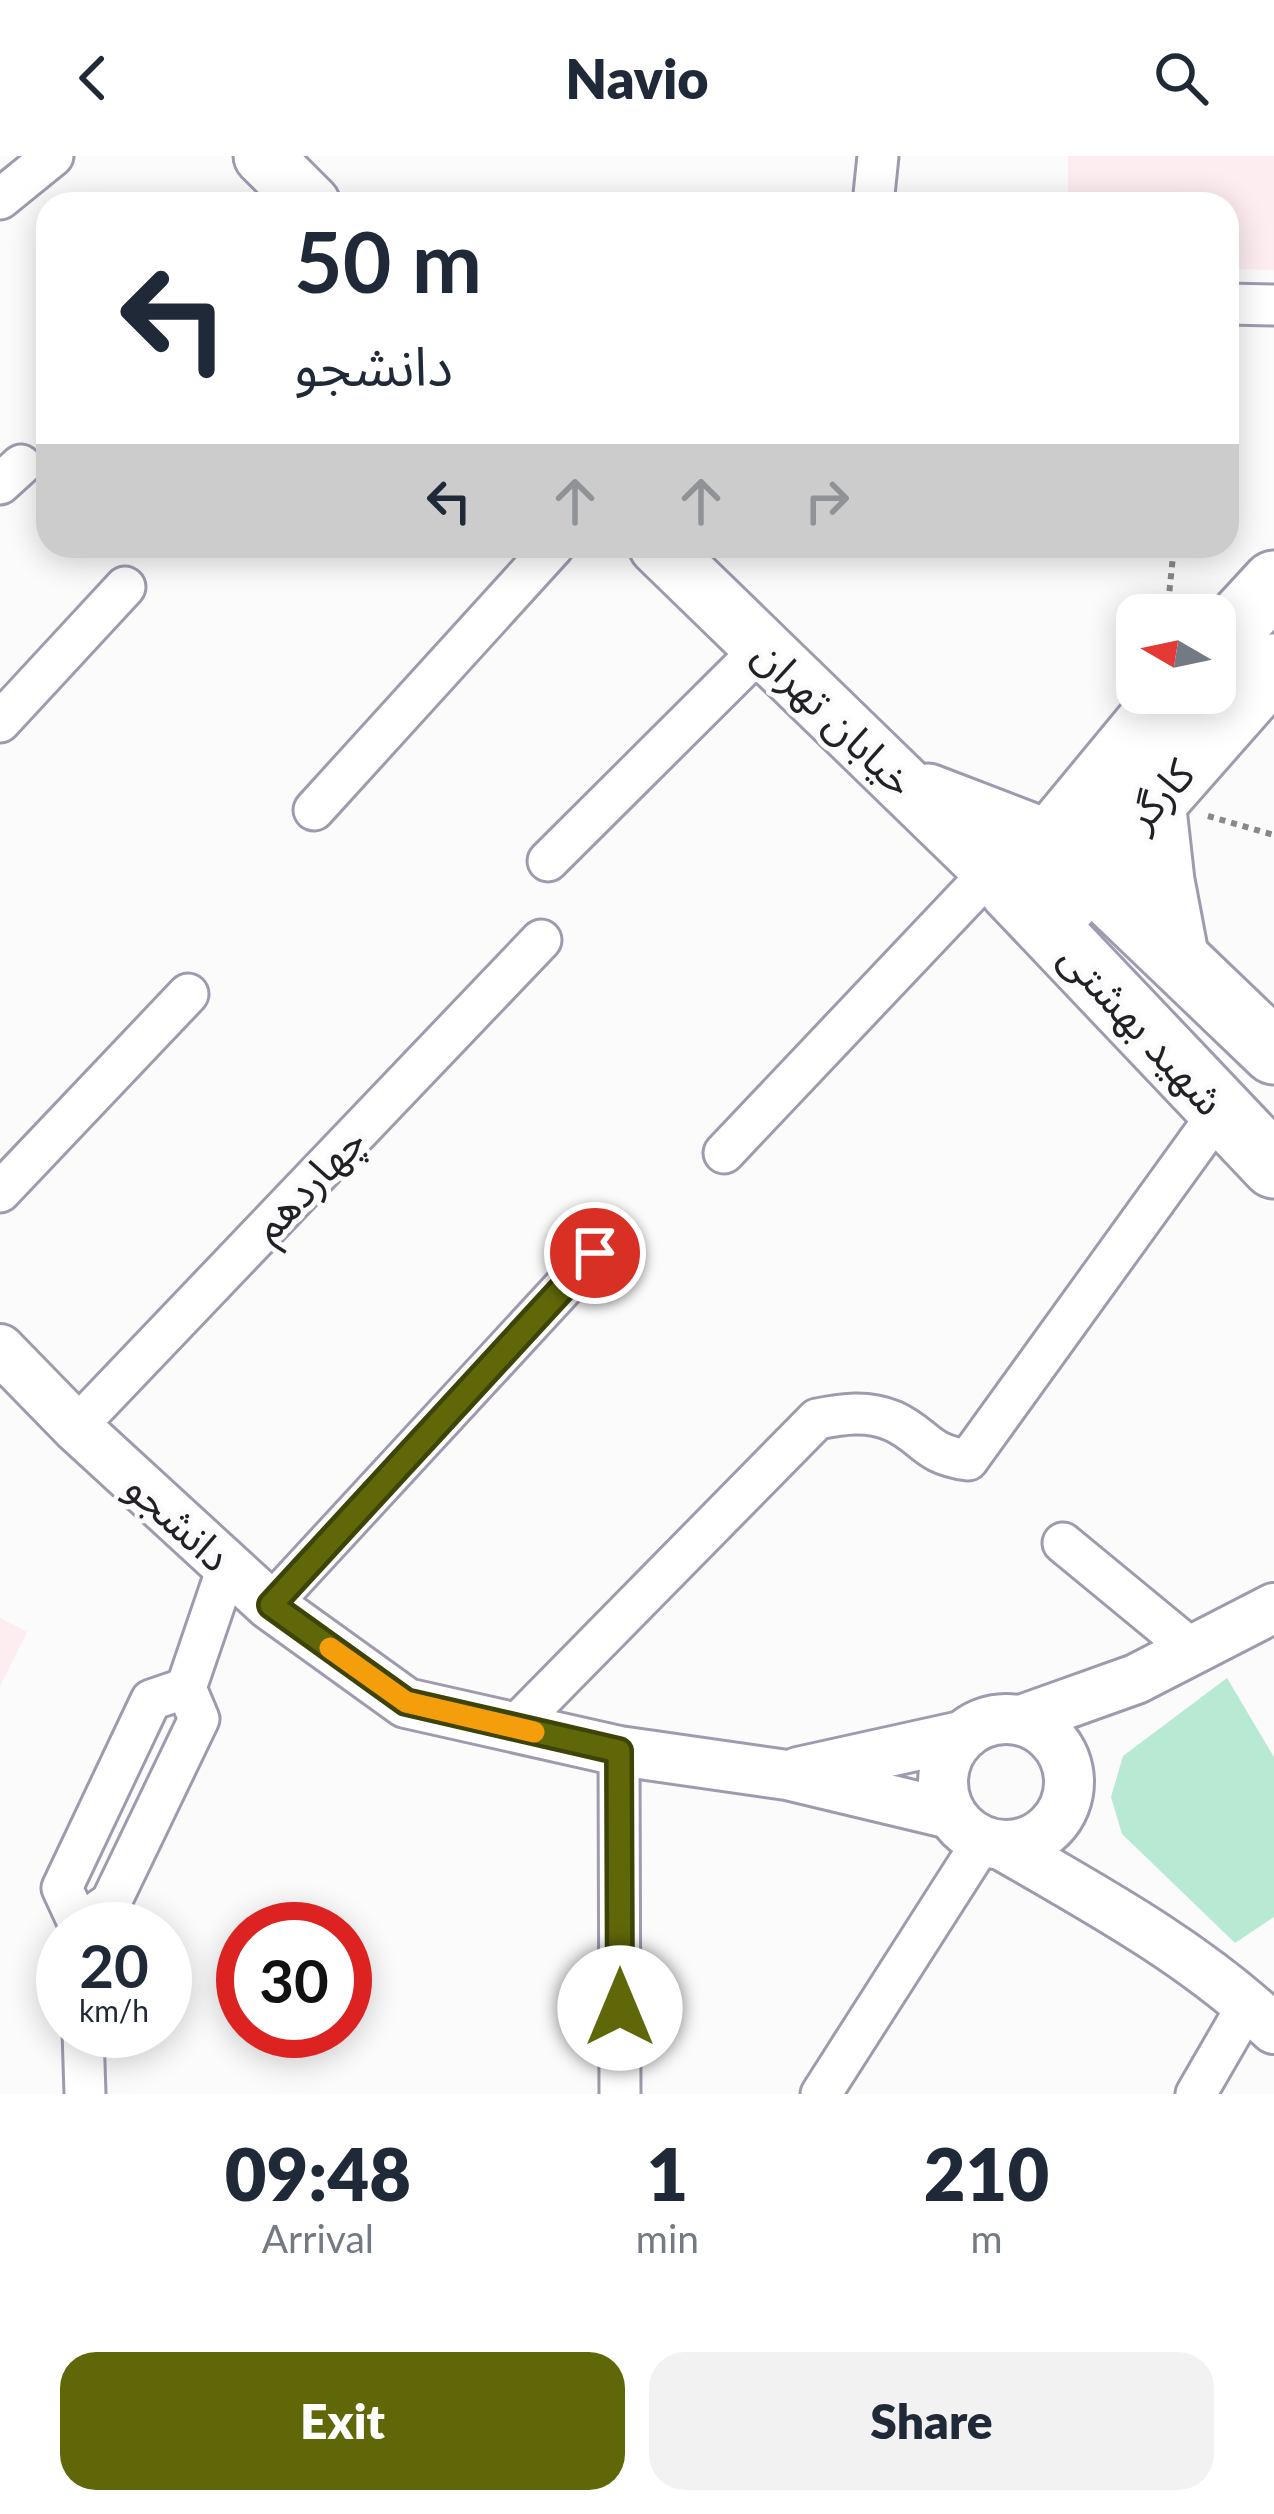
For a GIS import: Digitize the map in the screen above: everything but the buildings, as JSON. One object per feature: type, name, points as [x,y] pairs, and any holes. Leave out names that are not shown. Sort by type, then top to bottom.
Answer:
[{"type":"main road","points":[[263,156],[299,192]]},
{"type":"main road","name":"خیابان تهران","points":[[670,558],[1016,895]]},
{"type":"main road","points":[[1236,624],[1274,583]]},
{"type":"main road","name":"کارگر","points":[[1016,895],[1153,801],[1274,666]]},
{"type":"main road","name":"کارگر","points":[[1071,857],[1160,714]]},
{"type":"main road","points":[[903,783],[1071,857]]},
{"type":"main road","points":[[1153,801],[1176,955]]},
{"type":"main road","name":"شهید بهشتی","points":[[1071,857],[1274,1052]]},
{"type":"main road","name":"شهید بهشتی","points":[[1016,895],[1274,1166]]},
{"type":"street","points":[[0,199],[53,156]]},
{"type":"street","points":[[874,192],[878,156]]},
{"type":"street","points":[[1239,304],[1274,305]]},
{"type":"street","points":[[314,810],[543,558]]},
{"type":"street","points":[[0,722],[125,587]]},
{"type":"street","points":[[548,861],[763,647]]},
{"type":"street","points":[[724,1153],[1016,895]]},
{"type":"street","name":"چهاردهم","points":[[76,1427],[541,940]]},
{"type":"street","points":[[0,1192],[188,994]]},
{"type":"street","points":[[513,1728],[817,1420],[854,1412],[893,1421],[941,1456],[968,1460],[1220,1111]]},
{"type":"street","points":[[271,1605],[595,1253]]},
{"type":"street","name":"دانشجو","points":[[0,1349],[76,1427],[271,1605],[406,1702],[619,1751],[788,1775],[979,1834],[1102,1904],[1261,2016]]},
{"type":"street","points":[[1063,1543],[1194,1651]]},
{"type":"street","points":[[69,1902],[62,1888],[151,1700],[186,1688],[228,1565]]},
{"type":"street","points":[[1024,1719],[1054,1741],[1065,1759],[1069,1789],[1061,1814],[1029,1842],[979,1834],[942,1779],[948,1753],[961,1736],[978,1724],[998,1718],[1024,1719],[1136,1678],[1274,1608]]},
{"type":"street","points":[[1065,1759],[1136,1678]]},
{"type":"street","name":"دانشجو","points":[[788,1775],[961,1736]]},
{"type":"street","points":[[619,1751],[620,2094]]},
{"type":"street","points":[[1061,1814],[1102,1904]]},
{"type":"street","points":[[821,2094],[979,1834]]},
{"type":"street","points":[[1196,2094],[1261,2016]]},
{"type":"street","points":[[84,2058],[85,2094]]},
{"type":"path","points":[[1169,594],[1173,558]]},
{"type":"path","points":[[1153,801],[1274,835]]},
{"type":"shaded area","points":[[1068,156],[1274,156],[1274,270],[1239,269],[1239,192],[1068,192]]},
{"type":"shaded area","points":[[0,1618],[27,1632],[0,1686]]},
{"type":"green space","points":[[1227,1678],[1274,1757],[1274,1917],[1235,1943],[1122,1834],[1111,1797],[1123,1756]]},
{"type":"slow traffic","points":[[330,1648],[406,1702],[534,1732]]},
{"type":"route","points":[[595,1253],[271,1605],[406,1702],[619,1751],[620,2008]]}]
